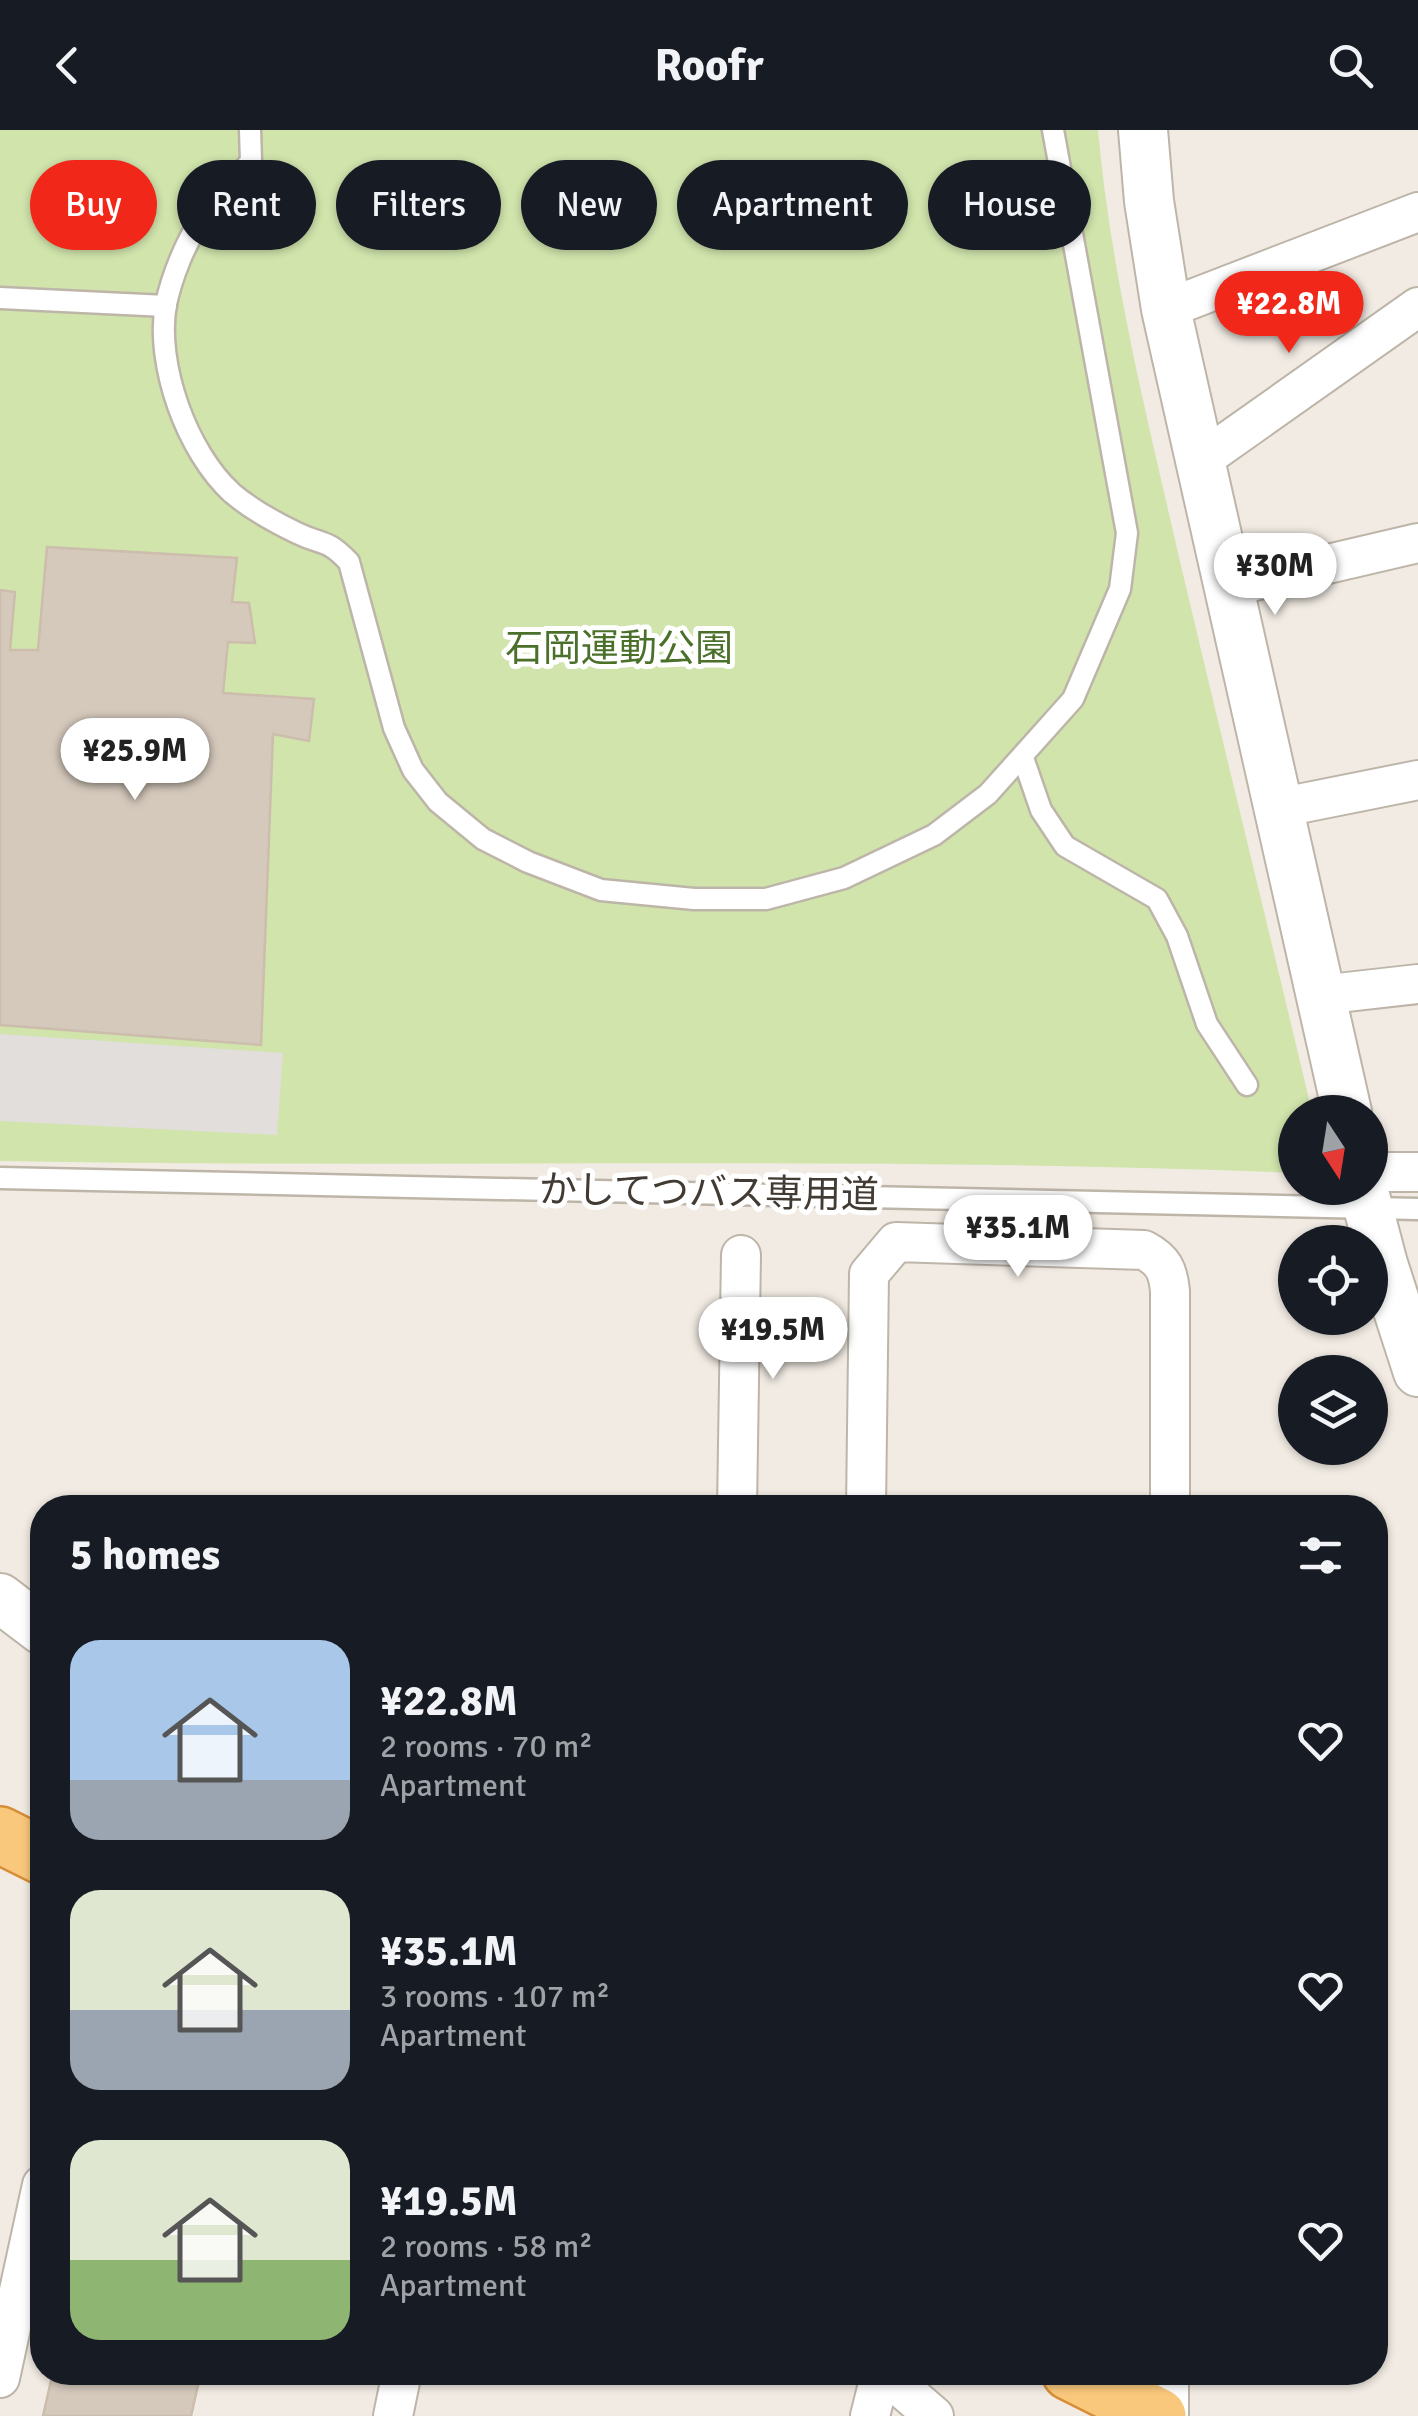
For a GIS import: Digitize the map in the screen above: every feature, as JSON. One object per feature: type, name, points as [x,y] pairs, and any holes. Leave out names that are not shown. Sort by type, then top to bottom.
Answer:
[{"type":"highway","points":[[0,1835],[30,1850]]},
{"type":"highway","points":[[1096,2385],[1158,2416]]},
{"type":"street","points":[[1143,130],[1148,200],[1166,309],[1343,1095]]},
{"type":"street","points":[[1166,309],[1416,215]]},
{"type":"street","points":[[1200,461],[1418,307]]},
{"type":"street","points":[[1229,588],[1418,544]]},
{"type":"street","points":[[1278,808],[1418,780]]},
{"type":"street","points":[[1320,995],[1418,984]]},
{"type":"street","points":[[1388,1182],[1418,1172]]},
{"type":"street","points":[[1371,1205],[1418,1372]]},
{"type":"street","points":[[866,1495],[870,1274],[896,1242],[1144,1250],[1159,1258],[1168,1272],[1170,1291],[1170,1495]]},
{"type":"street","points":[[737,1495],[740,1255]]},
{"type":"street","points":[[0,1598],[30,1621]]},
{"type":"street","points":[[0,2378],[30,2239]]},
{"type":"street","points":[[393,2416],[399,2385]]},
{"type":"street","points":[[870,2416],[878,2385]]},
{"type":"street","points":[[897,2385],[934,2416]]},
{"type":"street","points":[[1170,2385],[1170,2416]]},
{"type":"lane","points":[[250,130],[251,161],[201,218],[174,275],[166,306],[166,361],[178,405],[195,443],[230,490],[260,515],[302,536],[332,544],[349,562],[394,728],[413,770],[438,802],[483,838],[528,862],[601,890],[694,899],[766,898],[844,878],[934,835],[988,794],[1024,758],[1080,684],[1120,590],[1127,533],[1053,130]]},
{"type":"lane","points":[[0,298],[166,306]]},
{"type":"lane","points":[[1024,758],[1041,810],[1064,846],[1157,898],[1178,936],[1207,1024],[1247,1085]]},
{"type":"lane","name":"かしてつバス専用道","points":[[0,1178],[1278,1188]]},
{"type":"lane","name":"かしてつバス専用道","points":[[1388,1197],[1418,1209]]},
{"type":"green space","name":"石岡運動公園","points":[[0,130],[1098,130],[1111,237],[1142,396],[1308,1095],[1278,1095],[1278,1172],[810,1163],[0,1161]]},
{"type":"shaded area","points":[[0,1034],[283,1053],[277,1135],[0,1121]]},
{"type":"building","points":[[47,547],[237,558],[232,602],[249,603],[255,643],[228,642],[223,693],[314,699],[309,741],[273,734],[261,1045],[0,1025],[0,590],[15,592],[10,650],[38,650]]},
{"type":"building","points":[[50,2385],[198,2385],[191,2416],[43,2416]]}]
